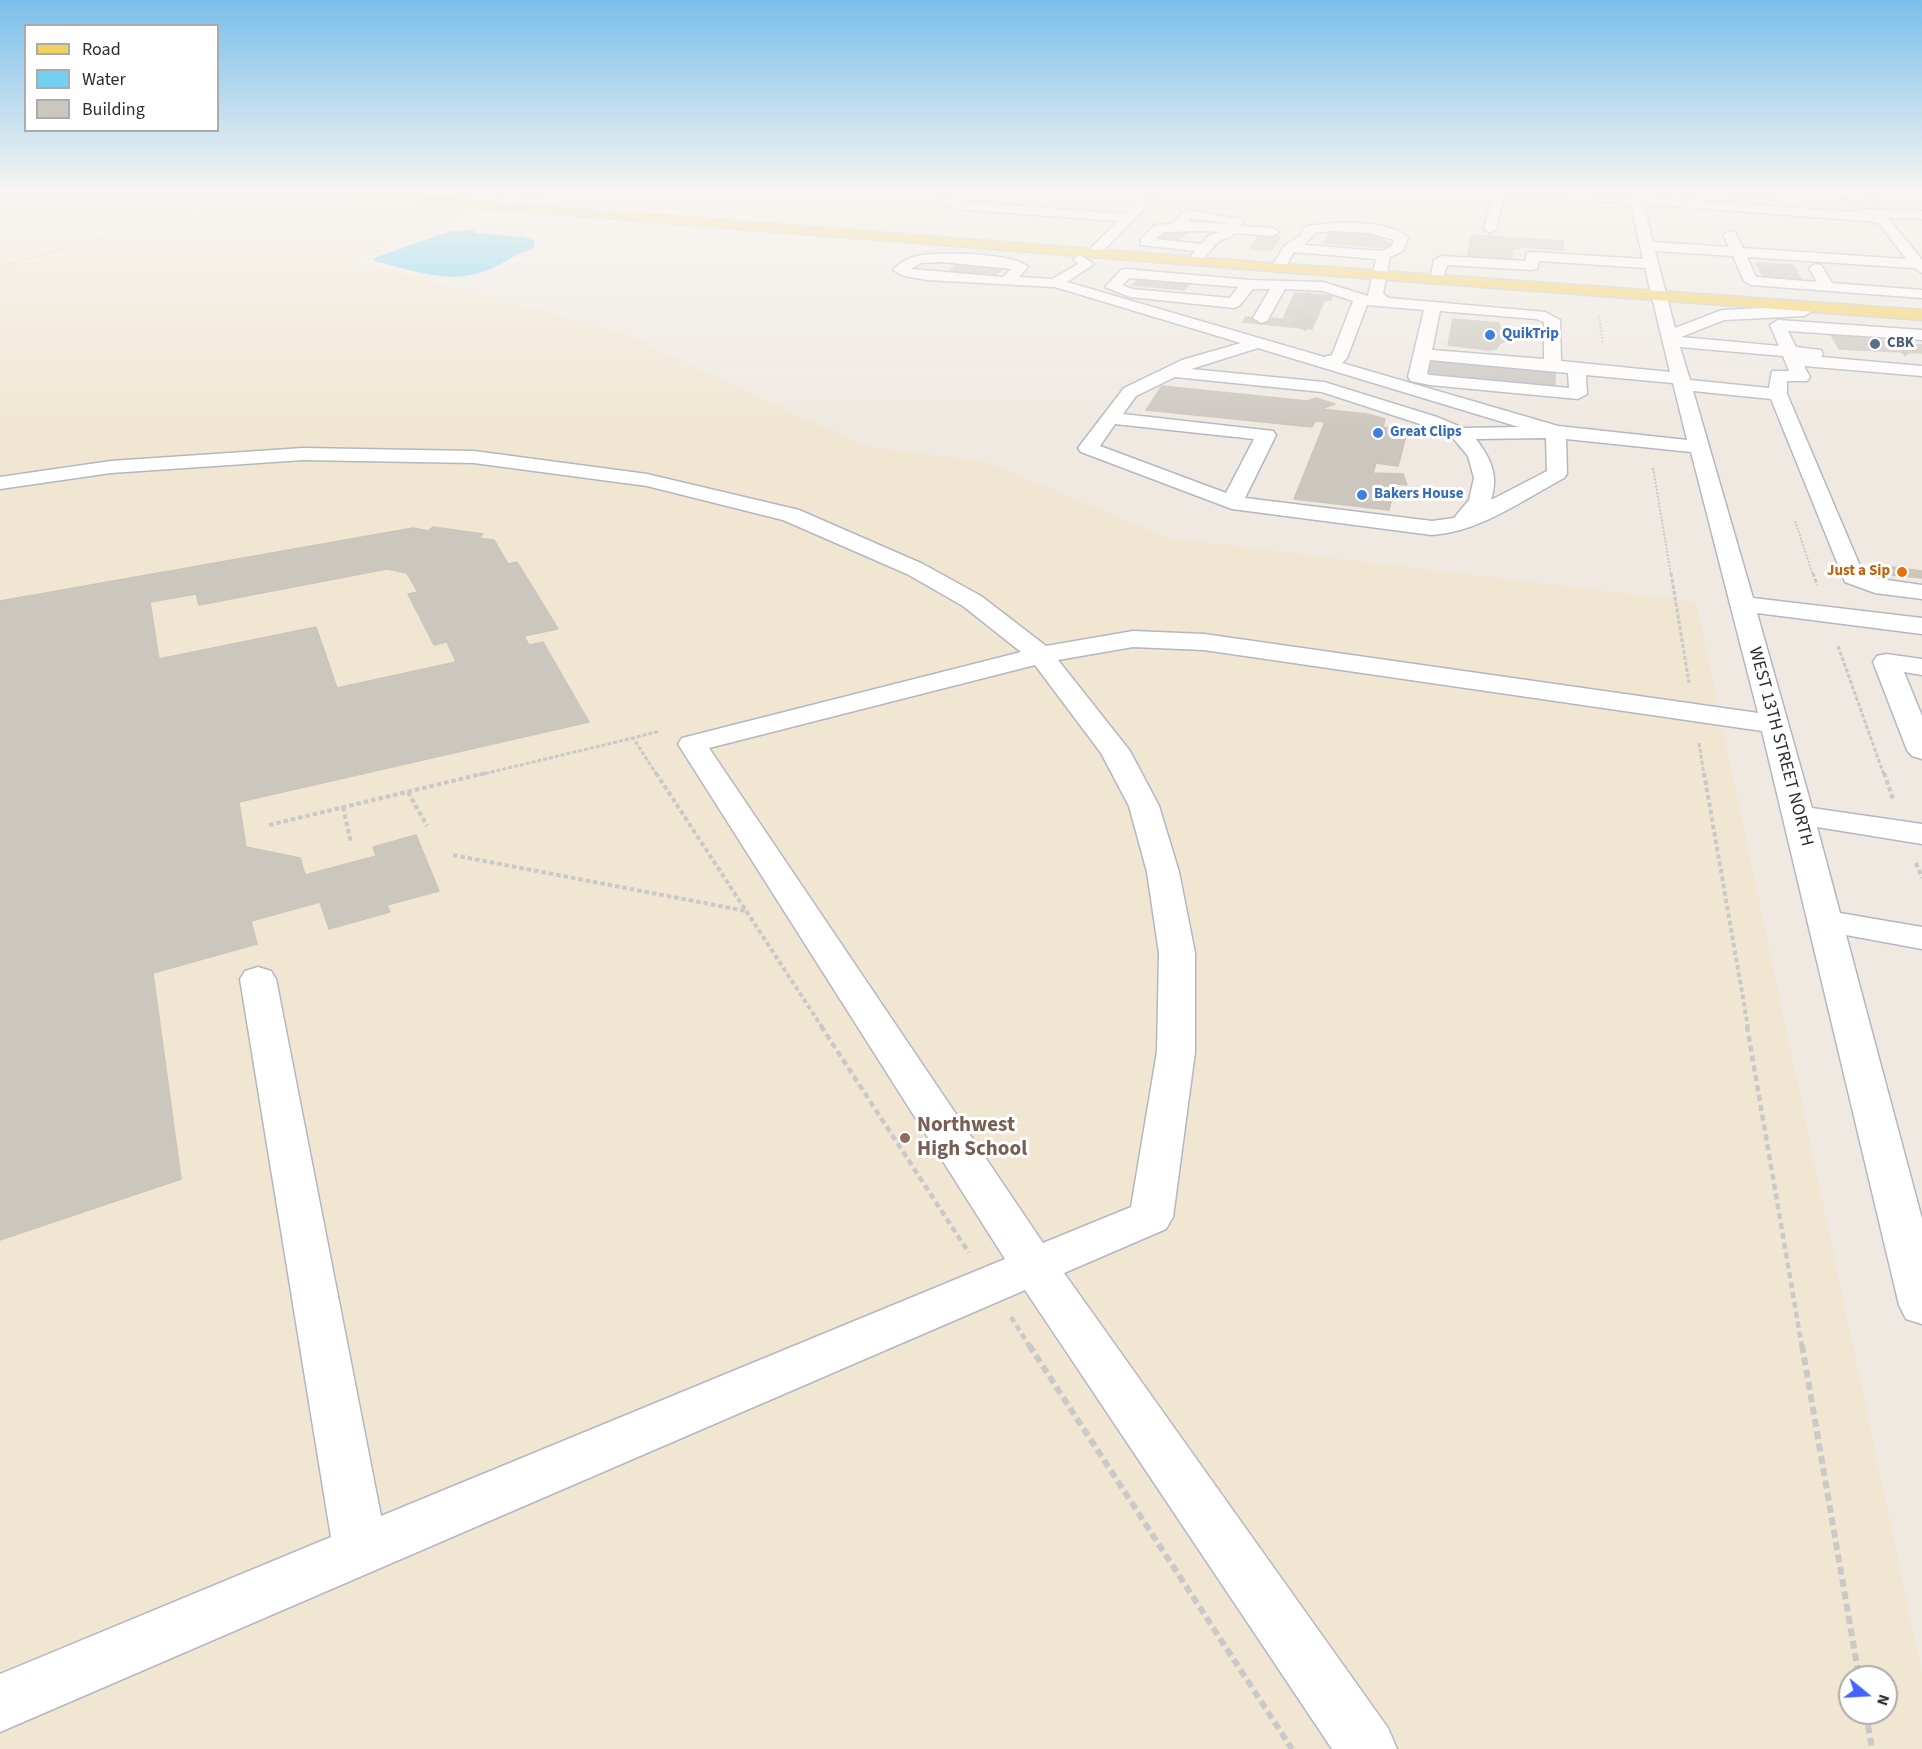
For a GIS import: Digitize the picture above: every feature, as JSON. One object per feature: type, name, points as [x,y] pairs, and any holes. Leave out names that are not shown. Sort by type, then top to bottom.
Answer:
[{"type":"main road","points":[[1344,273],[1921,316]]},
{"type":"street","points":[[924,273],[1007,281],[1060,278],[1074,273]]},
{"type":"street","points":[[1007,281],[1015,273]]},
{"type":"street","points":[[1234,303],[1130,293],[1112,286],[1126,273],[1280,285],[1317,291],[1338,290],[1353,294],[1361,300],[1539,315],[1552,320],[1553,366]]},
{"type":"street","points":[[1437,280],[1438,273]]},
{"type":"street","name":"WEST 13TH STREET NORTH","points":[[1653,273],[1775,724],[1922,1305]]},
{"type":"street","points":[[1753,273],[1751,282],[1823,280]]},
{"type":"street","points":[[1819,273],[1823,280]]},
{"type":"street","points":[[1798,274],[1823,280],[1922,294]]},
{"type":"street","points":[[1378,275],[1375,295],[1386,303]]},
{"type":"street","points":[[1386,303],[1398,297],[1402,277]]},
{"type":"street","points":[[1060,278],[1109,298],[1196,324],[1260,328],[1306,357],[1323,363],[1556,432]]},
{"type":"street","points":[[1196,324],[1223,316],[1249,284]]},
{"type":"street","points":[[1280,285],[1260,328],[1130,392],[1088,448],[1232,503],[1431,528],[1462,523],[1557,474],[1556,432]]},
{"type":"street","points":[[1109,298],[1130,293]]},
{"type":"street","points":[[1323,363],[1340,358],[1361,300]]},
{"type":"street","points":[[1433,306],[1417,377],[1578,394]]},
{"type":"street","points":[[1670,338],[1722,315],[1843,310]]},
{"type":"street","points":[[1912,353],[1778,325],[1801,377],[1778,375],[1778,394],[1853,577],[1875,586],[1922,592]]},
{"type":"street","points":[[1260,328],[1256,328],[1264,334],[1290,336]]},
{"type":"street","points":[[1912,353],[1922,335]]},
{"type":"street","points":[[1670,338],[1791,356],[1912,353]]},
{"type":"street","points":[[1423,354],[1637,374],[1778,394]]},
{"type":"street","points":[[1231,378],[1306,357]]},
{"type":"street","points":[[1576,369],[1580,435]]},
{"type":"street","points":[[1169,372],[1324,387],[1430,421],[1460,434],[1556,432],[1699,447]]},
{"type":"street","points":[[1324,387],[1363,375]]},
{"type":"street","points":[[1110,418],[1266,435],[1232,503]]},
{"type":"street","points":[[1460,434],[1481,459],[1485,473],[1482,498],[1462,523]]},
{"type":"street","points":[[0,483],[111,467],[303,454],[474,457],[647,480],[790,515],[905,564],[972,601],[1041,655],[1115,751],[1144,806],[1163,872],[1177,953],[1176,1052],[1151,1216],[0,1703]]},
{"type":"street","points":[[1485,485],[1527,490]]},
{"type":"street","points":[[1744,611],[1922,626]]},
{"type":"street","points":[[1744,611],[1922,640]]},
{"type":"street","points":[[1367,1749],[1012,1276],[692,744],[1041,655],[1133,639],[1204,642],[1687,693],[1775,724]]},
{"type":"street","points":[[1922,667],[1886,662],[1922,750]]},
{"type":"street","points":[[1798,814],[1922,834]]},
{"type":"street","points":[[1825,921],[1922,938]]},
{"type":"street","points":[[258,979],[361,1552]]},
{"type":"path","points":[[1599,308],[1604,352],[1636,366],[1637,374]]},
{"type":"path","points":[[1636,441],[1639,455],[1651,458],[1687,693],[1857,1665]]},
{"type":"path","points":[[269,825],[668,729]]},
{"type":"path","points":[[633,738],[746,911],[1012,1276],[1292,1749]]},
{"type":"path","points":[[408,792],[427,826]]},
{"type":"path","points":[[343,807],[351,843]]},
{"type":"path","points":[[453,855],[746,911]]},
{"type":"path","points":[[1868,1725],[1872,1749]]},
{"type":"shaded area","name":"Northwest High School","points":[[0,273],[399,273],[623,333],[864,446],[986,462],[1168,538],[1696,602],[1922,1673],[1922,1749],[0,1749]]},
{"type":"water","points":[[419,273],[480,273],[455,277]]},
{"type":"building","points":[[956,273],[998,273],[994,276]]},
{"type":"building","points":[[1761,273],[1798,273],[1804,283],[1765,281]]},
{"type":"building","points":[[1140,278],[1190,282],[1184,290],[1132,285]]},
{"type":"building","points":[[1295,293],[1332,296],[1331,300],[1324,301],[1312,329],[1243,322],[1246,317],[1283,319]]},
{"type":"building","points":[[1453,319],[1499,323],[1501,330],[1509,333],[1508,341],[1500,343],[1496,349],[1489,350],[1448,345]]},
{"type":"building","name":"CBK","points":[[1831,335],[1922,345],[1922,353],[1839,349]]},
{"type":"building","points":[[1430,359],[1555,371],[1555,388],[1427,376]]},
{"type":"building","points":[[1162,386],[1307,401],[1316,398],[1335,404],[1321,409],[1367,414],[1385,419],[1383,427],[1394,428],[1392,435],[1406,436],[1398,466],[1376,463],[1373,473],[1403,474],[1407,485],[1395,484],[1389,510],[1294,499],[1325,422],[1315,421],[1312,427],[1146,410]]},
{"type":"building","points":[[433,527],[483,534],[478,538],[494,540],[508,564],[517,562],[558,629],[524,636],[529,645],[543,642],[589,722],[239,802],[246,847],[300,858],[305,875],[376,856],[373,847],[416,835],[439,891],[387,905],[390,912],[329,929],[320,902],[251,921],[257,944],[153,973],[181,1179],[0,1240],[0,601],[413,528],[428,531]],"holes":[[[387,569],[407,573],[418,592],[408,594],[434,645],[447,642],[456,662],[337,688],[316,627],[159,659],[150,602],[196,594],[199,605]]]},
{"type":"building","name":"Just a Sip","points":[[1878,565],[1922,571],[1922,578],[1882,574]]},
{"type":"tunnel","points":[[1762,276],[1801,279]]},
{"type":"tunnel","points":[[1299,328],[1315,295]]},
{"type":"tunnel","points":[[1905,344],[1911,352]]},
{"type":"place","name":"QuikTrip","points":[[1490,335]]},
{"type":"place","name":"CBK","points":[[1875,344]]},
{"type":"place","name":"Great Clips","points":[[1378,433]]},
{"type":"place","name":"Bakers House","points":[[1362,495]]},
{"type":"place","name":"Just a Sip","points":[[1902,572]]},
{"type":"place","name":"Northwest High School","points":[[905,1138]]}]
